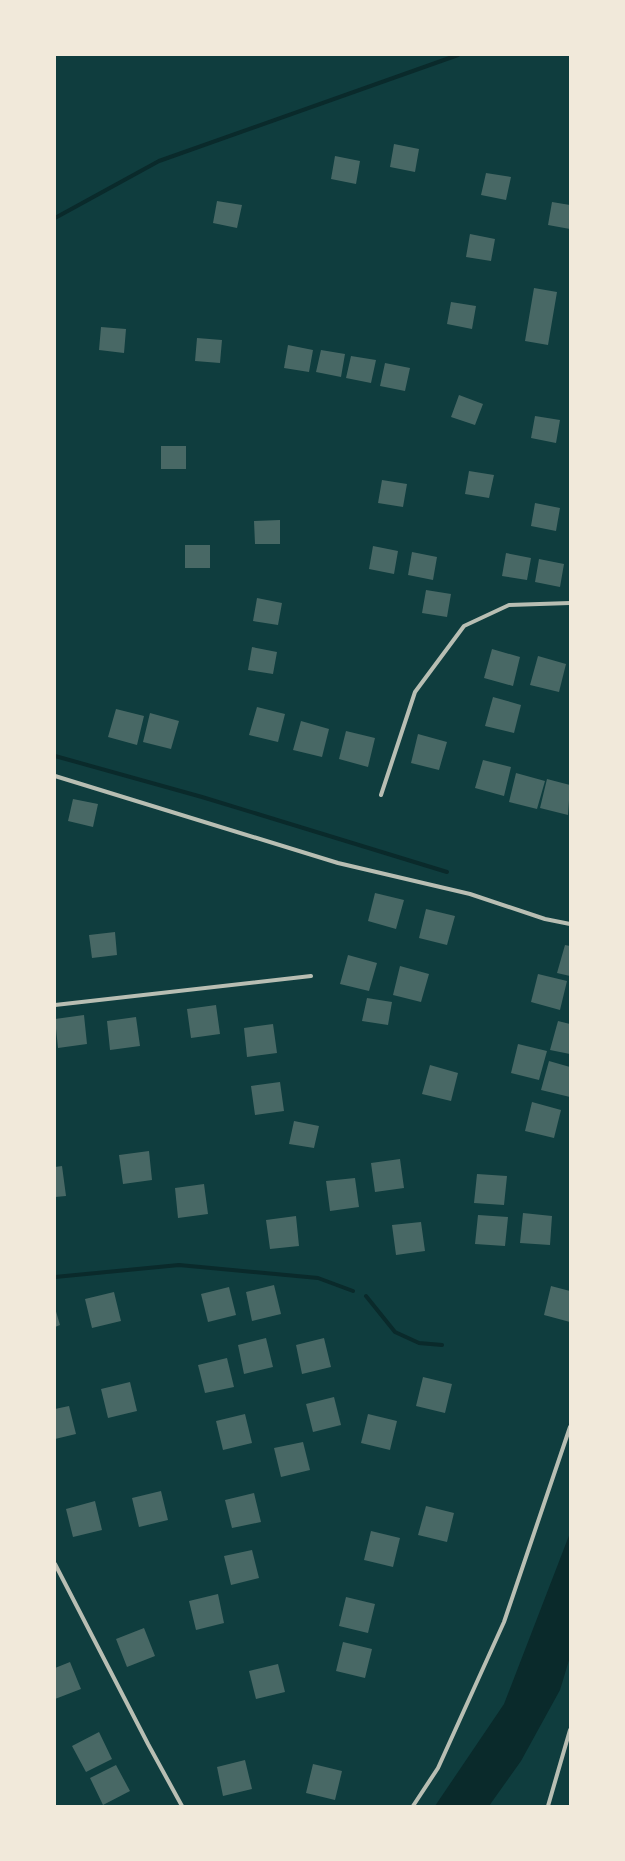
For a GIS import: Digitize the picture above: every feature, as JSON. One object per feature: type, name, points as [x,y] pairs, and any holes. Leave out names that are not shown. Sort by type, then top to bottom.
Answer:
[{"type":"street","points":[[381,795],[415,692],[464,626],[509,605],[570,603]]},
{"type":"street","points":[[55,776],[338,863],[470,894],[544,919],[570,924]]},
{"type":"street","points":[[55,1005],[311,976]]},
{"type":"street","points":[[413,1806],[438,1768],[504,1622],[570,1427]]},
{"type":"street","points":[[55,1564],[144,1737],[182,1806]]},
{"type":"street","points":[[548,1806],[570,1730]]},
{"type":"water","points":[[570,1533],[570,1657],[560,1690],[521,1761],[489,1806],[435,1806],[504,1704]]},
{"type":"building","points":[[394,144],[419,149],[415,172],[390,167]]},
{"type":"building","points":[[335,156],[360,161],[356,184],[331,179]]},
{"type":"building","points":[[486,173],[511,177],[506,200],[481,195]]},
{"type":"building","points":[[217,201],[242,205],[237,228],[213,223]]},
{"type":"building","points":[[552,202],[570,205],[570,229],[548,225]]},
{"type":"building","points":[[470,234],[495,239],[491,261],[466,257]]},
{"type":"building","points":[[534,288],[557,292],[548,345],[525,341]]},
{"type":"building","points":[[451,302],[476,306],[472,329],[447,324]]},
{"type":"building","points":[[101,327],[126,329],[124,353],[99,350]]},
{"type":"building","points":[[197,338],[222,340],[220,363],[195,361]]},
{"type":"building","points":[[288,345],[313,350],[309,372],[284,368]]},
{"type":"building","points":[[321,350],[345,354],[341,377],[316,372]]},
{"type":"building","points":[[351,356],[376,360],[371,383],[346,378]]},
{"type":"building","points":[[385,363],[410,368],[405,391],[380,386]]},
{"type":"building","points":[[459,395],[483,404],[475,425],[451,417]]},
{"type":"building","points":[[535,416],[560,420],[556,443],[531,438]]},
{"type":"building","points":[[161,446],[186,446],[186,469],[161,469]]},
{"type":"building","points":[[469,471],[494,475],[489,498],[465,494]]},
{"type":"building","points":[[382,480],[407,484],[403,507],[378,503]]},
{"type":"building","points":[[535,503],[560,508],[556,531],[531,526]]},
{"type":"building","points":[[280,520],[280,544],[255,544],[254,521]]},
{"type":"building","points":[[185,545],[210,545],[210,568],[185,568]]},
{"type":"building","points":[[373,546],[398,551],[394,574],[369,569]]},
{"type":"building","points":[[412,552],[437,557],[433,580],[408,575]]},
{"type":"building","points":[[506,553],[531,558],[527,580],[502,576]]},
{"type":"building","points":[[539,559],[564,564],[560,587],[535,582]]},
{"type":"building","points":[[426,590],[451,594],[447,617],[422,613]]},
{"type":"building","points":[[257,598],[282,603],[278,625],[253,621]]},
{"type":"building","points":[[252,647],[277,652],[273,674],[248,670]]},
{"type":"building","points":[[492,649],[520,657],[513,686],[484,678]]},
{"type":"building","points":[[538,656],[566,664],[559,692],[530,685]]},
{"type":"building","points":[[493,697],[521,705],[514,733],[485,726]]},
{"type":"building","points":[[257,707],[285,714],[278,742],[249,735]]},
{"type":"building","points":[[116,709],[144,716],[137,745],[108,737]]},
{"type":"building","points":[[150,713],[179,721],[171,749],[143,742]]},
{"type":"building","points":[[301,721],[329,729],[322,757],[293,750]]},
{"type":"building","points":[[346,731],[375,738],[368,767],[339,759]]},
{"type":"building","points":[[418,734],[447,742],[439,770],[411,763]]},
{"type":"building","points":[[483,760],[511,767],[504,796],[475,788]]},
{"type":"building","points":[[516,773],[545,781],[537,809],[509,802]]},
{"type":"building","points":[[547,779],[570,785],[568,815],[540,808]]},
{"type":"building","points":[[73,799],[98,804],[93,827],[68,821]]},
{"type":"building","points":[[375,893],[404,900],[396,929],[368,921]]},
{"type":"building","points":[[426,909],[455,916],[447,945],[419,938]]},
{"type":"building","points":[[115,932],[117,955],[92,958],[89,935]]},
{"type":"building","points":[[565,945],[570,946],[570,976],[557,973]]},
{"type":"building","points":[[348,955],[377,963],[369,991],[340,984]]},
{"type":"building","points":[[400,966],[429,974],[421,1002],[393,995]]},
{"type":"building","points":[[538,974],[567,981],[560,1010],[531,1002]]},
{"type":"building","points":[[367,998],[392,1002],[388,1025],[362,1021]]},
{"type":"building","points":[[216,1005],[220,1034],[191,1038],[187,1009]]},
{"type":"building","points":[[84,1015],[87,1044],[58,1048],[55,1019]]},
{"type":"building","points":[[136,1017],[140,1046],[110,1050],[107,1021]]},
{"type":"building","points":[[558,1021],[570,1024],[570,1054],[550,1050]]},
{"type":"building","points":[[273,1024],[277,1053],[247,1057],[244,1028]]},
{"type":"building","points":[[518,1044],[547,1051],[539,1080],[511,1073]]},
{"type":"building","points":[[549,1061],[570,1067],[570,1097],[541,1090]]},
{"type":"building","points":[[430,1065],[458,1073],[451,1101],[422,1094]]},
{"type":"building","points":[[280,1082],[284,1111],[255,1115],[251,1086]]},
{"type":"building","points":[[532,1102],[561,1110],[554,1138],[525,1131]]},
{"type":"building","points":[[294,1121],[319,1126],[314,1148],[289,1144]]},
{"type":"building","points":[[149,1151],[152,1180],[123,1184],[119,1155]]},
{"type":"building","points":[[400,1159],[404,1188],[375,1192],[371,1163]]},
{"type":"building","points":[[62,1166],[66,1196],[55,1197],[55,1167]]},
{"type":"building","points":[[477,1174],[507,1176],[504,1205],[474,1203]]},
{"type":"building","points":[[355,1178],[359,1207],[330,1211],[326,1181]]},
{"type":"building","points":[[204,1184],[208,1214],[178,1218],[175,1188]]},
{"type":"building","points":[[523,1213],[552,1216],[550,1245],[520,1243]]},
{"type":"building","points":[[478,1215],[508,1217],[505,1246],[475,1244]]},
{"type":"building","points":[[296,1216],[299,1246],[270,1249],[266,1220]]},
{"type":"building","points":[[421,1222],[425,1251],[396,1255],[392,1225]]},
{"type":"building","points":[[274,1285],[281,1314],[252,1321],[246,1292]]},
{"type":"building","points":[[551,1286],[570,1291],[570,1322],[544,1315]]},
{"type":"building","points":[[229,1287],[236,1315],[208,1322],[201,1294]]},
{"type":"building","points":[[114,1292],[121,1321],[92,1328],[85,1299]]},
{"type":"building","points":[[55,1308],[60,1325],[55,1327]]},
{"type":"building","points":[[266,1338],[273,1367],[244,1374],[238,1345]]},
{"type":"building","points":[[324,1338],[331,1367],[302,1374],[296,1345]]},
{"type":"building","points":[[227,1358],[234,1387],[205,1393],[198,1365]]},
{"type":"building","points":[[423,1377],[452,1384],[445,1413],[416,1406]]},
{"type":"building","points":[[130,1382],[137,1411],[108,1418],[101,1389]]},
{"type":"building","points":[[334,1397],[341,1425],[313,1432],[306,1404]]},
{"type":"building","points":[[69,1406],[76,1434],[55,1439],[55,1409]]},
{"type":"building","points":[[245,1414],[252,1443],[223,1450],[216,1421]]},
{"type":"building","points":[[368,1414],[397,1421],[390,1450],[361,1443]]},
{"type":"building","points":[[303,1442],[310,1470],[281,1477],[274,1448]]},
{"type":"building","points":[[161,1491],[168,1520],[139,1527],[132,1498]]},
{"type":"building","points":[[254,1493],[261,1522],[232,1528],[225,1500]]},
{"type":"building","points":[[95,1501],[102,1530],[73,1537],[66,1509]]},
{"type":"building","points":[[426,1506],[454,1513],[447,1542],[418,1535]]},
{"type":"building","points":[[371,1531],[400,1538],[393,1567],[364,1560]]},
{"type":"building","points":[[252,1550],[259,1578],[231,1585],[224,1556]]},
{"type":"building","points":[[218,1594],[224,1623],[196,1630],[189,1601]]},
{"type":"building","points":[[346,1597],[375,1604],[368,1633],[339,1626]]},
{"type":"building","points":[[144,1628],[155,1656],[127,1667],[116,1639]]},
{"type":"building","points":[[343,1642],[372,1649],[365,1678],[336,1671]]},
{"type":"building","points":[[70,1662],[81,1689],[55,1699],[55,1668]]},
{"type":"building","points":[[278,1664],[285,1692],[256,1699],[249,1671]]},
{"type":"building","points":[[99,1732],[112,1759],[86,1772],[72,1746]]},
{"type":"building","points":[[245,1760],[252,1789],[223,1796],[217,1767]]},
{"type":"building","points":[[313,1764],[342,1771],[335,1800],[306,1793]]},
{"type":"building","points":[[116,1765],[130,1791],[103,1805],[90,1778]]},
{"type":"waterway","points":[[55,218],[159,161],[458,55]]},
{"type":"waterway","points":[[55,756],[202,797],[447,872]]},
{"type":"waterway","points":[[55,1277],[179,1265],[318,1278],[353,1291]]},
{"type":"waterway","points":[[366,1296],[395,1332],[419,1343],[442,1345]]}]
